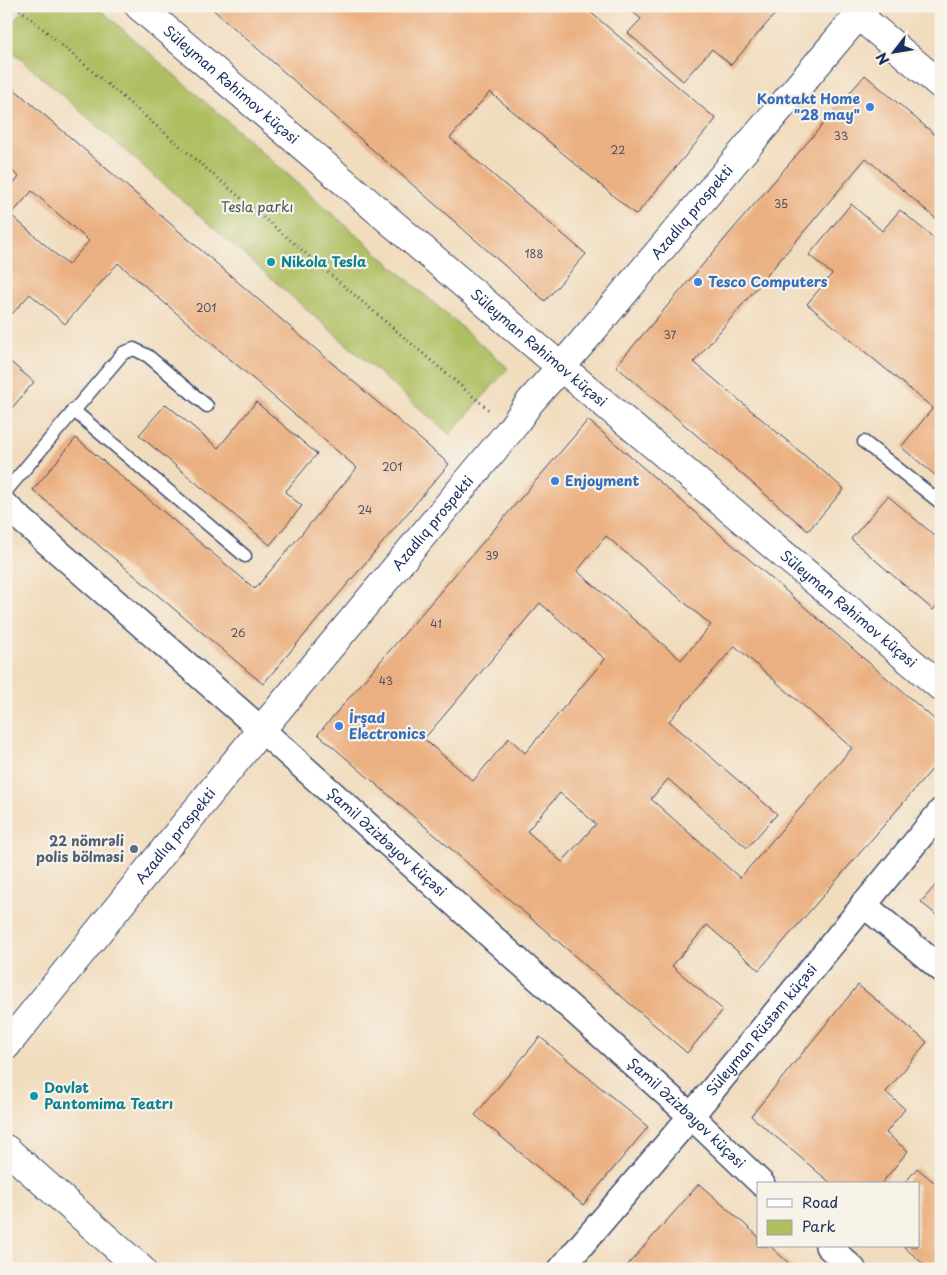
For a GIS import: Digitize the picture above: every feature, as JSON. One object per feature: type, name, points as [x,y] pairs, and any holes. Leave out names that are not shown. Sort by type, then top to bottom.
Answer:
[{"type":"main road","name":"Süleyman Rəhimov küçəsi","points":[[139,6],[560,366],[941,687]]},
{"type":"main road","name":"Azadlıq prospekti","points":[[6,1046],[261,730],[511,429],[530,402],[862,11]]},
{"type":"main road","points":[[862,11],[941,85]]},
{"type":"main road","points":[[6,1149],[141,1269]]},
{"type":"street","name":"Şamil Əzizbəyov küçəsi","points":[[6,506],[261,730],[691,1116],[760,1182]]},
{"type":"street","name":"Süleyman Rüstəm küçəsi","points":[[562,1269],[691,1116],[941,811]]},
{"type":"street","points":[[863,904],[941,969]]},
{"type":"lane","points":[[6,491],[123,353],[134,349],[148,356],[207,406]]},
{"type":"lane","points":[[73,410],[245,556]]},
{"type":"lane","points":[[864,442],[941,503]]},
{"type":"path","points":[[16,6],[511,429]]},
{"type":"green space","name":"Tesla parkı","points":[[27,6],[96,6],[508,368],[450,435],[6,46],[6,30]]},
{"type":"building","points":[[209,6],[583,6],[716,119],[636,215],[490,92],[450,138],[586,254],[545,301]]},
{"type":"building","points":[[626,6],[708,6],[712,10],[715,6],[782,6],[731,65],[712,49],[683,81],[628,33],[641,19]]},
{"type":"building","points":[[865,75],[941,140],[941,223],[866,158],[694,362],[844,489],[808,531],[616,366]]},
{"type":"building","points":[[6,82],[449,464],[263,684],[33,490],[76,438],[255,589],[357,468],[118,263],[65,324],[30,294],[12,314],[6,309],[6,192],[19,177],[6,166]],"holes":[[[32,191],[89,241],[68,265],[11,215]]]},
{"type":"building","points":[[851,204],[882,231],[900,210],[941,244],[941,480],[901,447],[933,408],[807,304],[832,274],[809,255]]},
{"type":"building","points":[[6,358],[34,382],[6,415]]},
{"type":"building","points":[[256,402],[317,454],[285,492],[302,506],[270,545],[139,435],[166,404],[218,448]]},
{"type":"building","points":[[588,420],[941,725],[941,759],[759,970],[707,925],[672,966],[723,1010],[687,1053],[318,734]],"holes":[[[606,536],[711,625],[681,660],[577,571]],[[540,603],[605,659],[525,753],[509,738],[473,781],[424,739]],[[735,646],[852,748],[740,878],[651,799],[668,779],[747,848],[777,814],[669,721]],[[560,793],[596,824],[562,862],[527,831]]]},
{"type":"building","points":[[888,496],[941,541],[941,601],[933,610],[851,539]]},
{"type":"building","points":[[941,879],[941,919],[921,902]]},
{"type":"building","points":[[858,985],[927,1042],[886,1092],[905,1109],[886,1133],[908,1151],[883,1182],[830,1182],[751,1116]]},
{"type":"building","points":[[540,1037],[648,1127],[583,1205],[475,1115]]},
{"type":"building","points":[[917,1168],[941,1188],[941,1269],[929,1269],[905,1248],[920,1248],[920,1182],[906,1182]]},
{"type":"building","points":[[699,1184],[757,1235],[757,1248],[772,1248],[795,1269],[624,1269]]},
{"type":"place","name":"Kontakt Home \"28 may\"","points":[[870,107]]},
{"type":"place","name":"Nikola Tesla","points":[[271,262]]},
{"type":"place","name":"Tesco Computers","points":[[698,282]]},
{"type":"place","name":"Enjoyment","points":[[555,481]]},
{"type":"place","name":"İrşad Electronics","points":[[339,726]]},
{"type":"place","name":"22 nömrəli polis bölməsi","points":[[134,849]]},
{"type":"place","name":"Dovlət Pantomima Teatrı","points":[[34,1096]]}]
